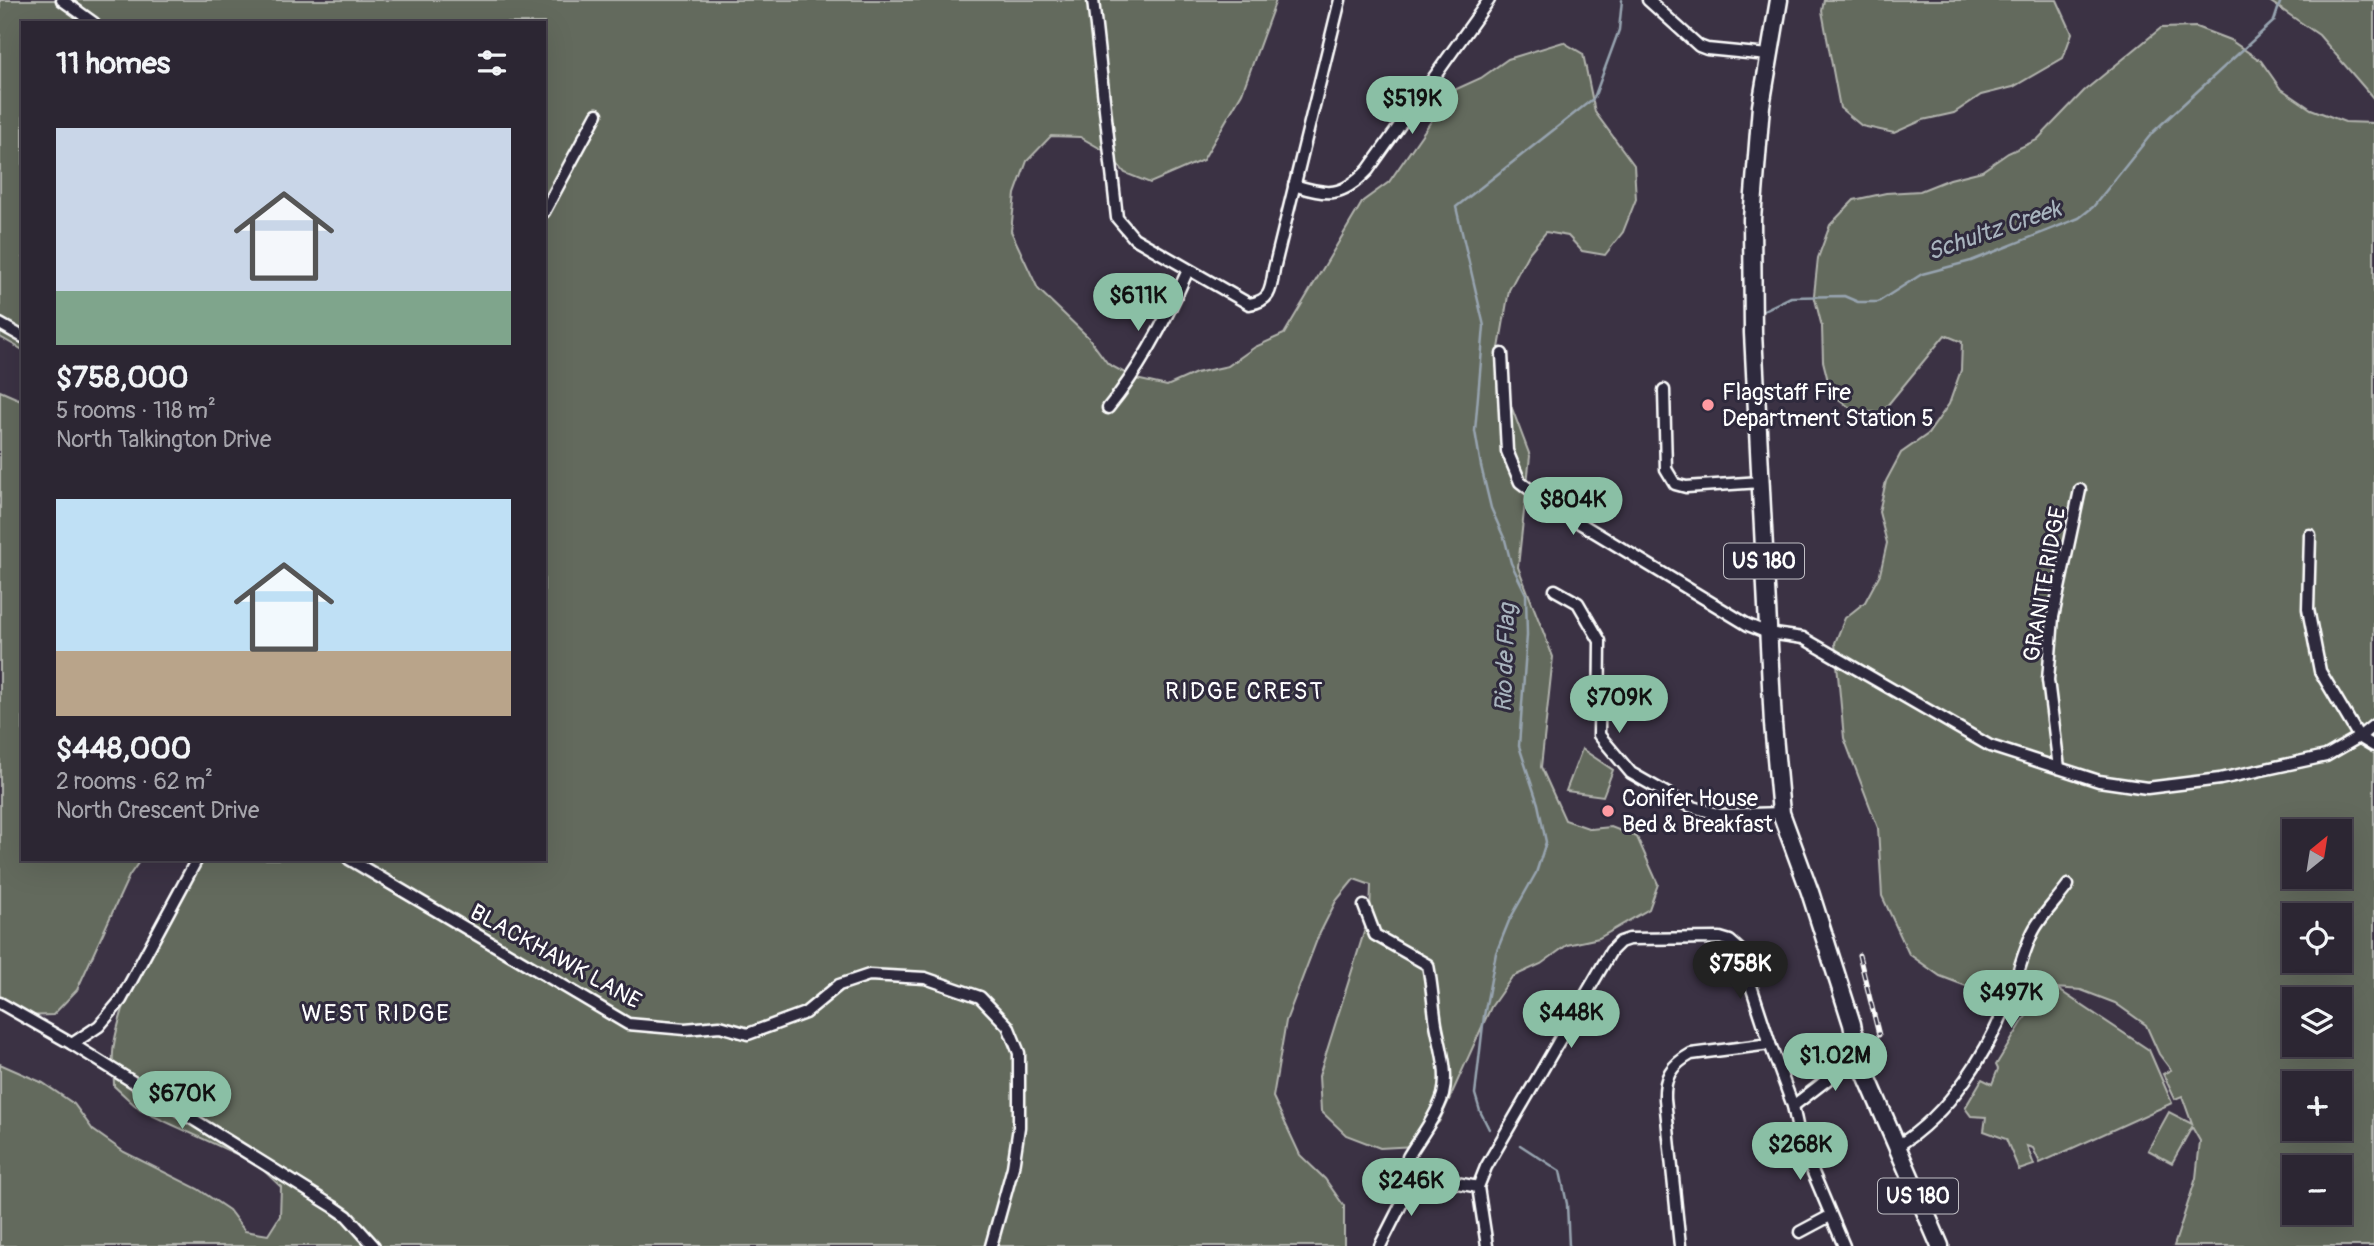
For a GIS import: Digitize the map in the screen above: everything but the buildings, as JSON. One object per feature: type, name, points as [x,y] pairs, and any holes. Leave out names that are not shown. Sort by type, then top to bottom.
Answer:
[{"type":"main road","name":"US 180","points":[[1779,0],[1761,106],[1752,219],[1752,333],[1773,724],[1781,813],[1810,892],[1852,1024],[1858,1056],[1940,1246]]},
{"type":"street","points":[[62,0],[91,21]]},
{"type":"street","points":[[1093,0],[1117,218],[1134,238],[1249,304],[1261,302],[1269,294],[1272,284],[1340,0]]},
{"type":"street","points":[[1294,185],[1315,192],[1337,193],[1354,185],[1368,170],[1489,0]]},
{"type":"street","points":[[1648,0],[1699,46],[1768,55]]},
{"type":"street","points":[[546,208],[597,114]]},
{"type":"street","points":[[1108,408],[1129,383],[1188,270]]},
{"type":"street","points":[[0,324],[21,336]]},
{"type":"street","points":[[1502,354],[1507,451],[1520,482],[1550,505],[1748,625],[1768,633],[1803,638],[1990,746],[2099,781],[2147,788],[2220,779],[2326,757],[2359,737],[2374,724]]},
{"type":"street","points":[[1664,390],[1666,469],[1675,484],[1686,487],[1761,482]]},
{"type":"street","name":"GRANITE RIDGE","points":[[2059,768],[2048,680],[2053,617],[2080,490]]},
{"type":"street","points":[[2311,535],[2308,608],[2320,671],[2359,737],[2374,746]]},
{"type":"street","points":[[1555,590],[1578,603],[1600,641],[1599,735],[1631,774],[1689,806],[1721,815],[1781,813]]},
{"type":"street","points":[[72,1044],[99,1026],[121,1000],[196,861]]},
{"type":"street","name":"BLACKHAWK LANE","points":[[352,861],[628,1024],[685,1029],[720,1026],[748,1034],[805,1013],[839,985],[869,975],[925,978],[980,997],[1008,1026],[1019,1053],[1019,1127],[1013,1167],[991,1246]]},
{"type":"street","points":[[1896,1147],[1951,1099],[1987,1046],[2035,929],[2068,885]]},
{"type":"street","points":[[1364,906],[1376,935],[1428,965],[1432,985],[1436,1024],[1445,1066],[1444,1092],[1408,1157],[1416,1175]]},
{"type":"street","points":[[1487,1246],[1478,1187],[1486,1167],[1611,951],[1620,942],[1629,939],[1720,938],[1730,941],[1739,949],[1770,1044],[1794,1106],[1801,1144],[1844,1246]]},
{"type":"street","points":[[0,1003],[72,1044],[334,1207],[347,1216],[374,1246]]},
{"type":"street","points":[[1680,1246],[1665,1099],[1665,1083],[1671,1069],[1691,1054],[1770,1044]]},
{"type":"street","points":[[1794,1106],[1858,1056]]},
{"type":"street","points":[[1416,1175],[1478,1187]]},
{"type":"street","points":[[1380,1246],[1416,1175]]},
{"type":"street","points":[[1800,1232],[1830,1216]]},
{"type":"green space","points":[[0,0],[1276,0],[1242,93],[1203,160],[1150,183],[1125,173],[1108,153],[1080,137],[1051,136],[1027,161],[1015,194],[1011,231],[1038,289],[1088,337],[1108,364],[1136,379],[1167,386],[1196,373],[1228,366],[1255,347],[1284,334],[1363,201],[1389,182],[1452,91],[1481,78],[1508,59],[1563,42],[1583,54],[1595,112],[1634,165],[1636,199],[1623,232],[1605,255],[1582,251],[1568,236],[1546,232],[1528,254],[1509,290],[1496,366],[1530,456],[1518,567],[1553,657],[1541,767],[1565,820],[1591,829],[1611,827],[1637,837],[1658,884],[1649,909],[1599,938],[1567,945],[1541,964],[1512,977],[1491,1007],[1439,1122],[1415,1146],[1380,1148],[1346,1135],[1321,1111],[1319,1076],[1370,913],[1371,885],[1354,879],[1336,901],[1318,937],[1286,1021],[1273,1097],[1300,1155],[1325,1179],[1344,1206],[1344,1246],[0,1246],[0,1064],[43,1083],[74,1104],[93,1130],[124,1152],[198,1189],[229,1210],[245,1231],[268,1235],[280,1216],[281,1187],[256,1163],[140,1110],[114,1086],[113,1057],[116,1035],[132,981],[171,895],[194,861],[546,861],[546,21],[21,21],[21,349],[0,337]]},
{"type":"green space","points":[[1824,0],[2057,0],[2072,33],[2063,58],[2013,87],[1981,95],[1954,113],[1923,120],[1894,133],[1862,126],[1840,108],[1822,11]]},
{"type":"green space","points":[[2268,0],[2374,0],[2374,99],[2319,35]]},
{"type":"green space","points":[[2196,27],[2230,40],[2261,61],[2280,88],[2311,109],[2345,122],[2374,123],[2374,1246],[2174,1246],[2196,1178],[2200,1141],[2192,1127],[2172,1163],[2148,1150],[2169,1112],[2192,1124],[2182,1096],[2175,1099],[2163,1074],[2171,1070],[2159,1054],[2146,1025],[2115,1003],[2081,990],[2056,988],[2149,1050],[2172,1103],[2040,1163],[2033,1148],[2027,1146],[2034,1165],[2019,1170],[2006,1139],[1984,1131],[1986,1117],[1971,1116],[1965,1108],[1982,1079],[1992,1084],[1998,1069],[1996,1065],[2042,990],[2053,987],[2043,986],[2012,993],[1974,989],[1940,976],[1909,954],[1882,896],[1878,828],[1844,738],[1835,643],[1845,618],[1865,602],[1880,574],[1887,543],[1879,512],[1886,481],[1901,453],[1928,434],[1949,404],[1961,370],[1962,342],[1945,335],[1882,412],[1854,411],[1831,393],[1823,361],[1822,327],[1814,295],[1818,258],[1830,225],[1854,200],[1886,193],[1920,191],[1950,179],[1982,171],[2008,153],[2037,140],[2084,91],[2161,28]]},
{"type":"green space","points":[[0,391],[21,400],[21,861],[140,861],[129,876],[77,990],[53,1015],[19,1016],[0,1010]]},
{"type":"green space","points":[[1582,749],[1613,770],[1603,796],[1566,791]]},
{"type":"waterway","name":"Rio de Flag","points":[[1489,1129],[1475,1094],[1484,1016],[1496,953],[1509,921],[1536,873],[1546,842],[1538,804],[1519,746],[1527,635],[1526,594],[1511,563],[1505,540],[1491,508],[1481,466],[1475,431],[1484,326],[1456,207],[1594,98],[1619,30],[1622,0]]},
{"type":"waterway","name":"Schultz Creek","points":[[1760,312],[1791,297],[1844,296],[1858,302],[1878,302],[1922,274],[1971,261],[2079,218],[2093,207],[2153,132],[2274,21],[2281,0]]},
{"type":"waterway","name":"Rio de Flag","points":[[1520,1145],[1560,1171],[1567,1204],[1569,1246]]},
{"type":"railway","points":[[1859,955],[1879,1035]]},
{"type":"place","name":"Flagstaff Fire Department Station 5","points":[[1708,405]]},
{"type":"place","name":"Conifer House Bed & Breakfast","points":[[1608,811]]},
{"type":"district","name":"RIDGE CREST","points":[[1245,691]]},
{"type":"district","name":"WEST RIDGE","points":[[376,1013]]}]
